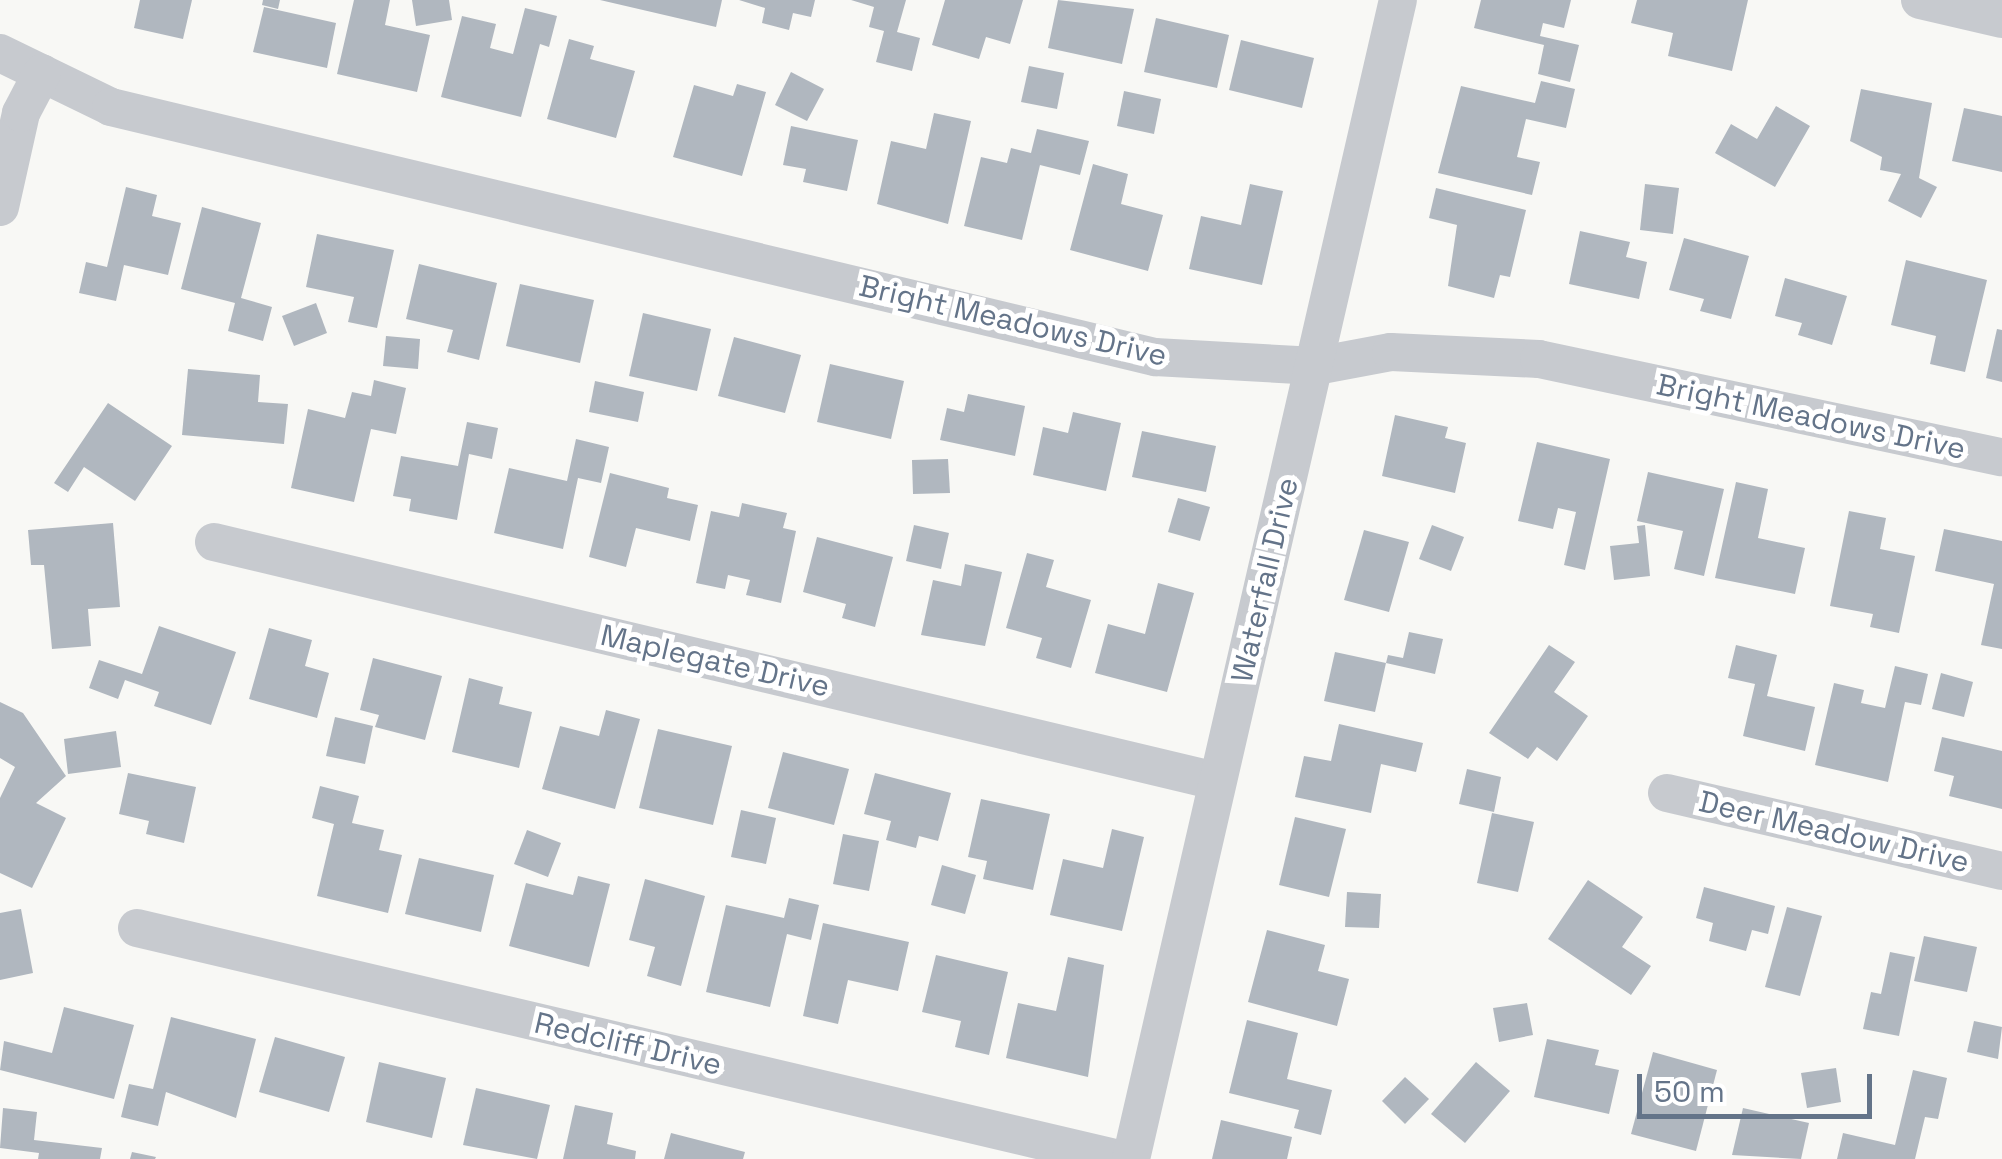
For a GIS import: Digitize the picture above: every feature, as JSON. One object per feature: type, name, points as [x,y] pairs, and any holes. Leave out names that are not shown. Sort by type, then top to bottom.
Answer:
[{"type":"street","name":"Waterfall Drive","points":[[1131,1159],[1398,0]]},
{"type":"street","points":[[1920,0],[2002,19]]},
{"type":"street","name":"Bright Meadows Drive","points":[[0,54],[111,107],[1154,356],[1316,366],[1391,352],[1539,359],[2002,458]]},
{"type":"street","points":[[0,207],[21,113],[42,73]]},
{"type":"street","name":"Maplegate Drive","points":[[214,542],[1216,781]]},
{"type":"street","name":"Deer Meadow Drive","points":[[1667,793],[2002,871]]},
{"type":"street","name":"Redcliff Drive","points":[[137,928],[1119,1159]]},
{"type":"building","points":[[140,0],[192,0],[183,39],[134,28]]},
{"type":"building","points":[[263,0],[280,0],[278,9],[262,5]]},
{"type":"building","points":[[354,0],[390,0],[385,25],[430,35],[417,92],[337,74]]},
{"type":"building","points":[[412,0],[449,0],[452,20],[416,26]]},
{"type":"building","points":[[600,0],[722,0],[716,27]]},
{"type":"building","points":[[739,0],[815,0],[811,17],[793,13],[789,30],[762,23],[765,8]]},
{"type":"building","points":[[851,0],[906,0],[897,32],[920,38],[912,71],[876,62],[884,31],[869,27],[874,7]]},
{"type":"building","points":[[945,0],[1023,0],[1010,44],[986,37],[979,59],[932,45]]},
{"type":"building","points":[[1058,0],[1134,9],[1122,64],[1048,48]]},
{"type":"building","points":[[1481,0],[1571,0],[1564,28],[1543,23],[1540,36],[1579,45],[1570,82],[1538,74],[1544,45],[1474,28]]},
{"type":"building","points":[[1637,0],[1748,0],[1732,71],[1668,56],[1673,33],[1631,23]]},
{"type":"building","points":[[264,7],[336,23],[327,68],[253,52]]},
{"type":"building","points":[[525,8],[557,16],[549,47],[540,44],[521,117],[441,97],[462,16],[496,24],[490,48],[513,54]]},
{"type":"building","points":[[1156,18],[1229,35],[1217,88],[1144,72]]},
{"type":"building","points":[[569,39],[594,46],[590,59],[635,71],[616,138],[547,119]]},
{"type":"building","points":[[1241,40],[1314,58],[1302,108],[1229,90]]},
{"type":"building","points":[[1029,66],[1064,73],[1057,109],[1021,102]]},
{"type":"building","points":[[791,72],[824,89],[807,121],[775,105]]},
{"type":"building","points":[[1541,81],[1575,89],[1566,128],[1526,119],[1517,157],[1540,162],[1532,195],[1438,173],[1461,86],[1535,103]]},
{"type":"building","points":[[737,84],[766,92],[742,176],[673,157],[694,85],[733,96]]},
{"type":"building","points":[[1861,89],[1932,103],[1919,178],[1937,187],[1921,218],[1888,201],[1901,174],[1880,170],[1882,157],[1850,141]]},
{"type":"building","points":[[1124,91],[1161,99],[1154,134],[1117,126]]},
{"type":"building","points":[[1776,106],[1810,126],[1775,187],[1715,153],[1731,124],[1757,139]]},
{"type":"building","points":[[1964,108],[2002,116],[2002,172],[1952,161]]},
{"type":"building","points":[[934,113],[971,121],[948,224],[877,204],[891,141],[926,149]]},
{"type":"building","points":[[791,126],[858,140],[847,191],[803,182],[806,169],[783,165]]},
{"type":"building","points":[[1037,129],[1089,141],[1080,175],[1040,165],[1022,240],[964,226],[981,157],[1007,163],[1011,148],[1031,153]]},
{"type":"building","points":[[1093,164],[1128,174],[1121,204],[1163,215],[1148,271],[1070,250]]},
{"type":"building","points":[[1250,184],[1283,191],[1262,285],[1189,269],[1201,216],[1241,225]]},
{"type":"building","points":[[1645,184],[1679,188],[1673,234],[1640,230]]},
{"type":"building","points":[[126,187],[157,195],[152,216],[181,223],[168,275],[124,265],[116,301],[79,293],[86,262],[107,267]]},
{"type":"building","points":[[1436,188],[1526,210],[1510,277],[1500,275],[1494,298],[1448,286],[1457,225],[1429,218]]},
{"type":"building","points":[[202,207],[261,223],[241,298],[272,307],[263,341],[228,331],[235,303],[181,289]]},
{"type":"building","points":[[1580,231],[1630,242],[1626,257],[1647,262],[1639,299],[1569,284]]},
{"type":"building","points":[[317,234],[394,250],[377,328],[348,322],[354,297],[306,287]]},
{"type":"building","points":[[1684,238],[1749,256],[1731,319],[1700,311],[1704,299],[1669,290]]},
{"type":"building","points":[[1906,260],[1987,280],[1965,372],[1930,364],[1936,336],[1891,325]]},
{"type":"building","points":[[419,264],[497,283],[479,360],[447,352],[453,330],[406,319]]},
{"type":"building","points":[[1785,278],[1847,296],[1832,345],[1798,335],[1802,323],[1775,316]]},
{"type":"building","points":[[520,284],[594,300],[580,363],[506,346]]},
{"type":"building","points":[[316,303],[327,333],[294,346],[282,316]]},
{"type":"building","points":[[643,313],[711,329],[697,391],[629,376]]},
{"type":"building","points":[[1997,329],[2002,330],[2002,382],[1986,378]]},
{"type":"building","points":[[386,336],[420,339],[418,369],[383,366]]},
{"type":"building","points":[[734,337],[801,355],[785,413],[718,396]]},
{"type":"building","points":[[830,364],[904,381],[891,439],[817,422]]},
{"type":"building","points":[[188,369],[260,375],[258,402],[288,404],[284,444],[182,435]]},
{"type":"building","points":[[374,380],[406,388],[396,434],[371,429],[354,502],[291,488],[308,409],[345,418],[352,392],[371,396]]},
{"type":"building","points":[[595,381],[644,392],[638,422],[589,412]]},
{"type":"building","points":[[968,394],[1025,406],[1015,456],[940,440],[947,408],[964,412]]},
{"type":"building","points":[[108,403],[172,446],[135,501],[84,467],[68,492],[54,483]]},
{"type":"building","points":[[1073,412],[1121,423],[1106,491],[1033,475],[1043,427],[1068,433]]},
{"type":"building","points":[[1395,415],[1448,427],[1445,438],[1466,443],[1455,493],[1382,476]]},
{"type":"building","points":[[467,422],[498,428],[492,459],[469,454],[457,520],[409,511],[411,499],[393,496],[401,456],[458,466]]},
{"type":"building","points":[[1142,431],[1216,446],[1206,492],[1132,477]]},
{"type":"building","points":[[576,439],[609,447],[601,483],[578,478],[563,549],[494,533],[509,468],[567,481]]},
{"type":"building","points":[[1537,442],[1610,459],[1585,570],[1564,565],[1576,512],[1558,508],[1553,529],[1518,521]]},
{"type":"building","points":[[948,459],[950,493],[913,494],[912,460]]},
{"type":"building","points":[[1648,472],[1724,489],[1704,576],[1674,569],[1683,531],[1637,521]]},
{"type":"building","points":[[610,473],[669,488],[667,498],[698,505],[690,541],[636,528],[626,567],[589,557]]},
{"type":"building","points":[[1736,482],[1768,489],[1758,538],[1805,548],[1795,594],[1715,578]]},
{"type":"building","points":[[1178,498],[1210,507],[1200,541],[1168,532]]},
{"type":"building","points":[[742,503],[787,513],[783,528],[796,531],[781,603],[746,595],[750,580],[728,575],[725,589],[696,583],[711,511],[739,517]]},
{"type":"building","points":[[1849,511],[1886,518],[1880,549],[1915,556],[1899,633],[1870,627],[1873,614],[1830,606]]},
{"type":"building","points":[[113,523],[120,607],[88,609],[91,646],[52,649],[44,565],[31,565],[28,530]]},
{"type":"building","points":[[914,525],[949,533],[941,569],[906,561]]},
{"type":"building","points":[[1432,525],[1464,537],[1451,571],[1419,559]]},
{"type":"building","points":[[1645,525],[1650,576],[1614,580],[1610,546],[1639,543],[1637,526]]},
{"type":"building","points":[[1944,529],[2002,541],[2002,649],[1981,645],[1994,584],[1935,571]]},
{"type":"building","points":[[1364,530],[1409,542],[1389,612],[1344,600]]},
{"type":"building","points":[[817,537],[893,557],[875,627],[842,618],[846,604],[803,592]]},
{"type":"building","points":[[1027,553],[1054,560],[1046,587],[1091,600],[1071,668],[1036,658],[1042,638],[1006,628]]},
{"type":"building","points":[[965,564],[1002,572],[985,646],[921,635],[933,580],[961,586]]},
{"type":"building","points":[[1158,583],[1194,593],[1167,692],[1095,673],[1108,624],[1145,634]]},
{"type":"building","points":[[159,626],[236,652],[211,725],[154,706],[159,692],[125,680],[118,699],[89,688],[99,660],[142,674]]},
{"type":"building","points":[[269,628],[312,640],[305,666],[329,673],[317,718],[249,699]]},
{"type":"building","points":[[1409,632],[1443,639],[1435,674],[1386,663],[1388,655],[1403,658]]},
{"type":"building","points":[[1549,645],[1575,662],[1554,692],[1588,716],[1557,761],[1537,747],[1528,759],[1489,733]]},
{"type":"building","points":[[1736,645],[1777,655],[1767,696],[1815,707],[1805,751],[1743,736],[1755,684],[1728,678]]},
{"type":"building","points":[[1335,652],[1386,663],[1375,712],[1324,701]]},
{"type":"building","points":[[373,658],[442,676],[425,740],[375,727],[379,715],[360,710]]},
{"type":"building","points":[[1895,666],[1928,674],[1921,705],[1905,702],[1888,782],[1815,765],[1834,683],[1864,690],[1861,703],[1885,708]]},
{"type":"building","points":[[1941,673],[1973,682],[1964,717],[1932,709]]},
{"type":"building","points":[[469,678],[503,687],[499,704],[532,712],[519,768],[452,752]]},
{"type":"building","points":[[0,702],[23,713],[66,776],[36,803],[66,818],[32,888],[0,873],[0,798],[15,767],[0,758]]},
{"type":"building","points":[[606,710],[640,719],[615,809],[542,789],[560,726],[599,736]]},
{"type":"building","points":[[335,717],[373,726],[365,764],[326,756]]},
{"type":"building","points":[[1339,724],[1423,743],[1416,772],[1381,764],[1371,813],[1295,797],[1304,756],[1331,761]]},
{"type":"building","points":[[658,729],[732,746],[713,825],[639,808]]},
{"type":"building","points":[[116,731],[121,767],[68,774],[64,739]]},
{"type":"building","points":[[1942,737],[2002,751],[2002,809],[1949,796],[1954,776],[1934,771]]},
{"type":"building","points":[[783,752],[849,769],[834,825],[768,808]]},
{"type":"building","points":[[1467,769],[1501,777],[1494,812],[1459,804]]},
{"type":"building","points":[[128,773],[196,787],[184,843],[146,834],[149,821],[119,814]]},
{"type":"building","points":[[875,773],[951,793],[938,841],[919,836],[916,848],[886,840],[891,821],[864,814]]},
{"type":"building","points":[[320,786],[359,796],[352,823],[384,830],[379,850],[402,855],[388,913],[317,896],[334,824],[312,818]]},
{"type":"building","points":[[981,799],[1050,814],[1033,890],[983,879],[987,861],[968,857]]},
{"type":"building","points":[[741,810],[776,818],[766,864],[731,857]]},
{"type":"building","points":[[1492,813],[1534,822],[1518,892],[1477,883]]},
{"type":"building","points":[[1295,817],[1346,829],[1329,897],[1279,885]]},
{"type":"building","points":[[1112,829],[1144,837],[1122,931],[1050,915],[1063,859],[1103,868]]},
{"type":"building","points":[[527,830],[561,843],[548,877],[514,864]]},
{"type":"building","points":[[843,834],[879,841],[869,891],[833,884]]},
{"type":"building","points":[[419,858],[494,875],[481,932],[405,914]]},
{"type":"building","points":[[942,865],[976,875],[965,914],[931,905]]},
{"type":"building","points":[[578,876],[610,884],[589,967],[509,946],[526,883],[573,895]]},
{"type":"building","points":[[645,879],[705,896],[681,986],[647,976],[655,947],[629,940]]},
{"type":"building","points":[[1588,880],[1643,917],[1622,947],[1651,966],[1631,995],[1548,939]]},
{"type":"building","points":[[1704,887],[1775,906],[1768,934],[1752,930],[1746,951],[1709,941],[1713,923],[1696,918]]},
{"type":"building","points":[[1347,892],[1381,894],[1379,928],[1345,927]]},
{"type":"building","points":[[789,898],[819,905],[811,940],[787,934],[770,1007],[706,992],[726,905],[784,918]]},
{"type":"building","points":[[1787,907],[1822,916],[1800,996],[1765,987]]},
{"type":"building","points":[[21,909],[33,973],[0,980],[0,913]]},
{"type":"building","points":[[823,923],[909,942],[898,991],[848,980],[838,1024],[803,1016]]},
{"type":"building","points":[[1267,930],[1325,945],[1318,971],[1349,979],[1337,1026],[1248,1002]]},
{"type":"building","points":[[1924,936],[1977,947],[1967,992],[1914,981]]},
{"type":"building","points":[[1890,952],[1915,957],[1899,1036],[1863,1029],[1871,992],[1881,994]]},
{"type":"building","points":[[936,955],[1008,972],[989,1055],[955,1047],[961,1021],[922,1012]]},
{"type":"building","points":[[1068,957],[1104,965],[1088,1077],[1006,1058],[1018,1003],[1056,1011]]},
{"type":"building","points":[[1527,1003],[1533,1035],[1499,1042],[1493,1008]]},
{"type":"building","points":[[64,1007],[134,1025],[114,1099],[0,1070],[4,1041],[52,1053]]},
{"type":"building","points":[[171,1017],[256,1039],[236,1118],[166,1092],[158,1126],[121,1117],[129,1084],[153,1089]]},
{"type":"building","points":[[1247,1020],[1298,1033],[1287,1079],[1332,1090],[1321,1135],[1294,1128],[1299,1110],[1229,1093]]},
{"type":"building","points":[[1974,1021],[2002,1027],[1998,1059],[1967,1052]]},
{"type":"building","points":[[275,1037],[345,1057],[329,1112],[259,1092]]},
{"type":"building","points":[[1547,1039],[1599,1050],[1595,1065],[1619,1070],[1609,1114],[1534,1097]]},
{"type":"building","points":[[1653,1052],[1717,1070],[1696,1151],[1631,1134]]},
{"type":"building","points":[[379,1062],[446,1078],[432,1138],[366,1122]]},
{"type":"building","points":[[1476,1062],[1510,1091],[1465,1143],[1431,1114]]},
{"type":"building","points":[[1836,1068],[1841,1102],[1807,1108],[1801,1073]]},
{"type":"building","points":[[1913,1070],[1947,1078],[1938,1119],[1925,1117],[1915,1159],[1837,1159],[1843,1133],[1895,1145]]},
{"type":"building","points":[[1405,1077],[1429,1099],[1405,1124],[1382,1101]]},
{"type":"building","points":[[476,1088],[550,1105],[537,1159],[463,1145]]},
{"type":"building","points":[[575,1105],[613,1113],[607,1144],[636,1151],[635,1159],[563,1159]]},
{"type":"building","points":[[3,1108],[37,1112],[34,1140],[102,1148],[100,1159],[38,1159],[39,1153],[0,1148]]},
{"type":"building","points":[[1743,1108],[1809,1123],[1801,1159],[1732,1155]]},
{"type":"building","points":[[1221,1120],[1292,1137],[1287,1159],[1212,1159]]},
{"type":"building","points":[[671,1133],[745,1152],[743,1159],[664,1159]]},
{"type":"building","points":[[132,1152],[156,1157],[130,1159]]}]
